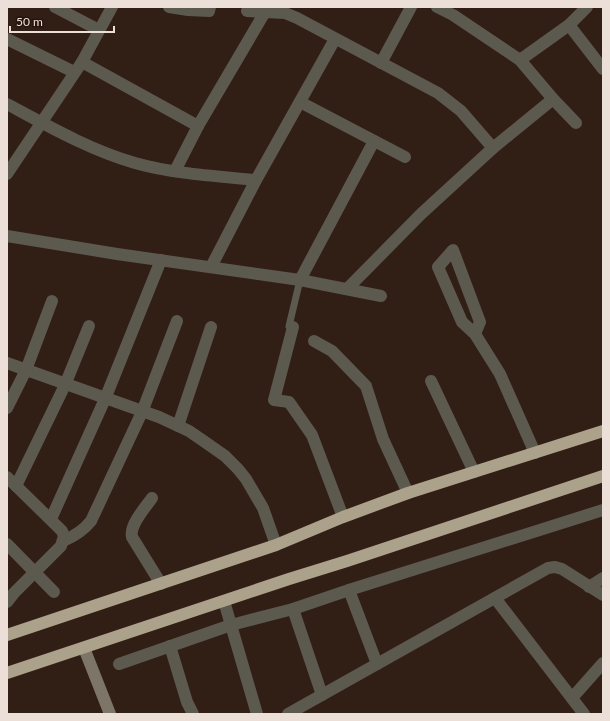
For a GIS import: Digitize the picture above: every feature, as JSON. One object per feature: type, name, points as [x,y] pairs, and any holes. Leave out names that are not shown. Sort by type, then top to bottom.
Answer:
[{"type":"highway","points":[[7,635],[276,545],[343,517],[408,493],[603,431]]},
{"type":"highway","points":[[7,673],[603,476]]},
{"type":"street","points":[[55,7],[99,30]]},
{"type":"street","points":[[8,171],[82,62],[112,7]]},
{"type":"street","points":[[173,7],[209,11],[210,7]]},
{"type":"street","points":[[248,7],[247,12],[286,10],[297,18],[335,39],[438,93],[461,111],[493,148]]},
{"type":"street","points":[[381,63],[411,7]]},
{"type":"street","points":[[437,7],[455,11],[520,60],[553,99],[576,123]]},
{"type":"street","points":[[520,60],[569,25],[587,7]]},
{"type":"street","points":[[175,171],[198,126],[265,12]]},
{"type":"street","points":[[569,25],[603,69]]},
{"type":"street","points":[[7,39],[74,72]]},
{"type":"street","points":[[211,267],[256,180],[335,39]]},
{"type":"street","points":[[82,62],[198,126]]},
{"type":"street","points":[[347,289],[421,214],[493,148],[553,99]]},
{"type":"street","points":[[300,102],[405,157]]},
{"type":"street","points":[[7,104],[42,123],[113,156],[136,163],[175,171],[256,180]]},
{"type":"street","points":[[300,280],[374,141]]},
{"type":"street","points":[[7,236],[300,280],[381,296]]},
{"type":"street","points":[[475,334],[480,322],[453,250],[438,267],[462,322],[475,334],[500,374],[535,453]]},
{"type":"street","points":[[51,519],[106,399],[161,260]]},
{"type":"street","points":[[7,408],[26,370],[52,301]]},
{"type":"street","points":[[63,541],[83,531],[91,521],[142,412],[178,321]]},
{"type":"street","points":[[7,602],[34,572],[61,546],[63,541],[64,536],[62,531],[11,482],[65,384],[89,326]]},
{"type":"street","points":[[178,426],[212,327]]},
{"type":"street","points":[[291,327],[274,400],[289,402],[312,435],[343,517]]},
{"type":"street","points":[[314,341],[332,351],[366,386],[383,439],[408,493]]},
{"type":"street","points":[[7,363],[178,426],[205,442],[225,456],[246,479],[262,508],[276,545]]},
{"type":"street","points":[[430,381],[474,472]]},
{"type":"street","points":[[152,498],[133,525],[131,532],[132,537],[161,584]]},
{"type":"street","points":[[119,664],[231,625],[293,609],[603,510]]},
{"type":"street","points":[[7,544],[54,592]]},
{"type":"street","points":[[288,714],[548,568],[555,567],[562,569],[603,595]]},
{"type":"street","points":[[590,587],[603,578]]},
{"type":"street","points":[[349,590],[377,664]]},
{"type":"street","points":[[495,598],[584,714]]},
{"type":"street","points":[[224,601],[257,714]]},
{"type":"street","points":[[293,609],[322,695]]},
{"type":"street","points":[[170,646],[192,714]]},
{"type":"street","points":[[84,648],[110,714]]},
{"type":"street","points":[[572,698],[603,663]]},
{"type":"lane","points":[[291,327],[300,280]]}]
